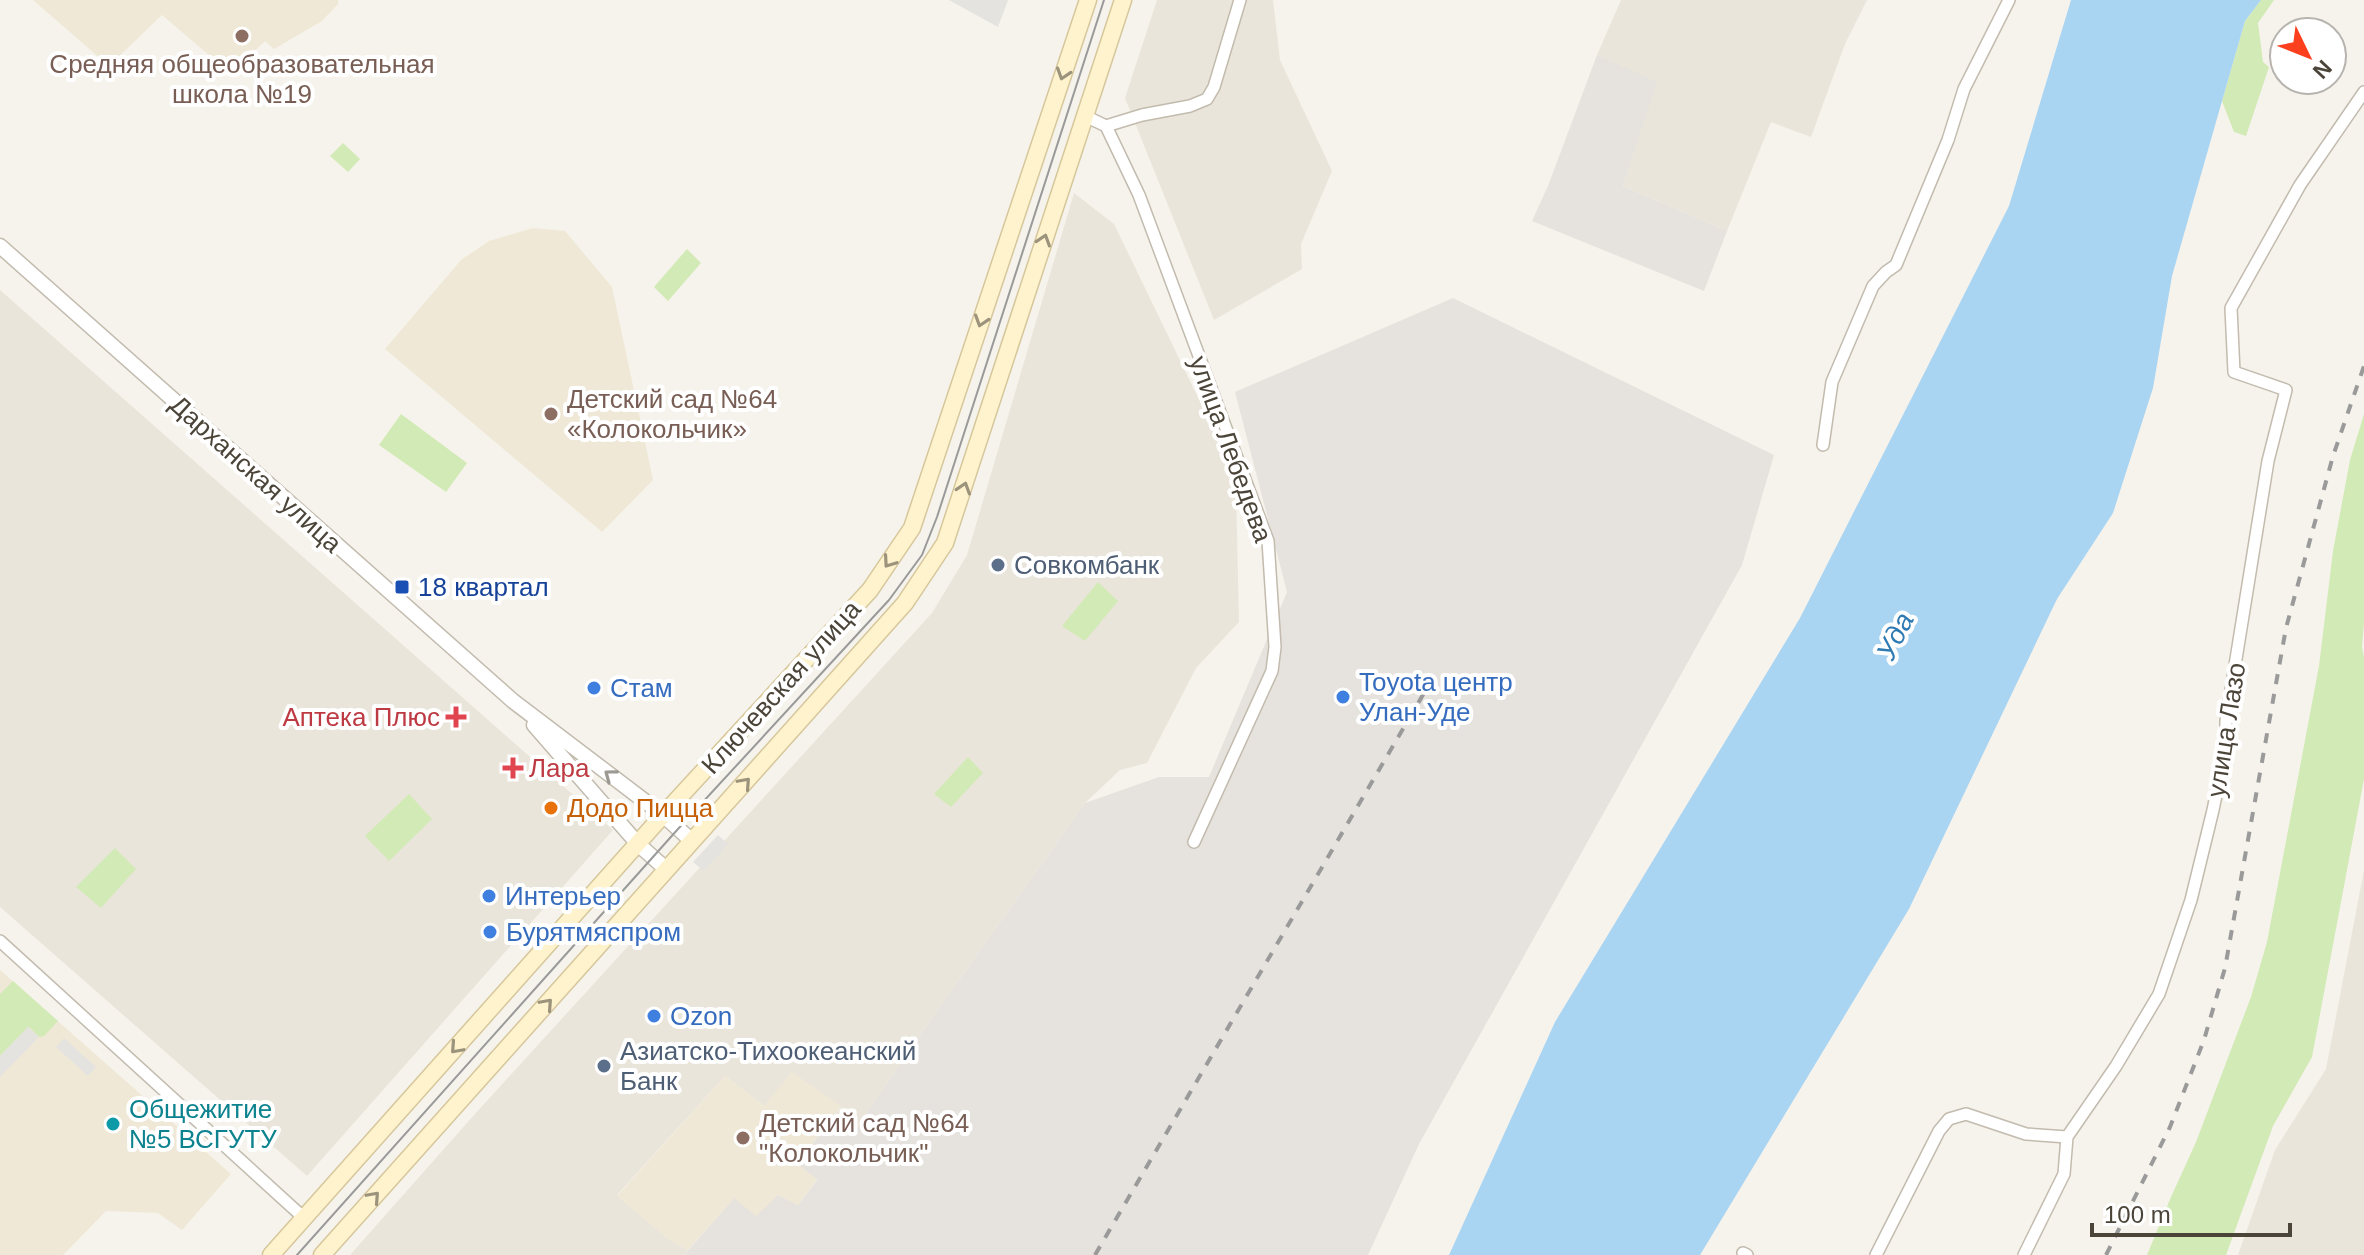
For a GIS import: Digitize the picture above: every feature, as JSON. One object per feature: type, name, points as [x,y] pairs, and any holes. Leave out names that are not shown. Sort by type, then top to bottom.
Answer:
[{"type":"main road","name":"Ключевская улица","points":[[271,1255],[663,815],[870,590],[912,528],[1088,0]]},
{"type":"main road","name":"Ключевская улица","points":[[322,1255],[905,603],[945,543],[1123,0]]},
{"type":"street","points":[[1085,116],[1106,126],[1207,99],[1214,87],[1240,0]]},
{"type":"street","points":[[1823,445],[1832,382],[1873,286],[1896,265],[1948,140],[1964,89],[2009,0]]},
{"type":"street","name":"улица Лазо","points":[[2067,1137],[2116,1066],[2159,994],[2191,900],[2221,775],[2226,721],[2268,461],[2286,390],[2234,372],[2231,308],[2300,185],[2364,92]]},
{"type":"street","name":"улица Лебедева","points":[[1106,126],[1139,195],[1268,541],[1275,647],[1272,671],[1194,842]]},
{"type":"street","name":"Дарханская улица","points":[[0,246],[513,701],[663,815],[692,841]]},
{"type":"street","name":"Дарханская улица","points":[[513,701],[638,844],[667,870]]},
{"type":"street","points":[[0,941],[304,1218]]},
{"type":"street","points":[[1876,1255],[1939,1131],[1949,1119],[1966,1114],[2026,1134],[2067,1137],[2064,1174],[2024,1255]]},
{"type":"shaded area","name":"Средняя общеобразовательная школа №19","points":[[33,0],[338,0],[338,4],[322,21],[274,49],[265,41],[231,74],[162,15],[109,66]]},
{"type":"shaded area","points":[[949,0],[1008,0],[998,27]]},
{"type":"shaded area","points":[[1157,0],[1273,0],[1280,60],[1332,171],[1301,244],[1302,269],[1214,320],[1125,98]]},
{"type":"shaded area","points":[[1621,0],[1867,0],[1845,44],[1811,137],[1771,122],[1727,231],[1623,186],[1656,83],[1597,55]]},
{"type":"shaded area","points":[[1597,55],[1657,82],[1623,186],[1727,231],[1704,291],[1532,221]]},
{"type":"shaded area","points":[[1074,193],[1114,224],[1206,414],[1236,488],[1239,622],[1196,668],[1147,763],[1120,770],[1085,803],[858,1126],[836,1113],[841,1107],[764,1106],[725,1076],[617,1195],[667,1238],[688,1250],[684,1255],[350,1255],[932,613],[967,555]]},
{"type":"shaded area","name":"Детский сад №64 «Колокольчик»","points":[[533,228],[565,231],[612,287],[653,480],[602,532],[385,349],[461,260],[489,241]]},
{"type":"shaded area","points":[[0,290],[613,830],[307,1176],[0,907]]},
{"type":"shaded area","points":[[1453,298],[1774,455],[1742,565],[1419,1144],[1368,1255],[684,1255],[734,1198],[778,1195],[798,1205],[817,1180],[797,1164],[836,1113],[858,1126],[1085,803],[1159,777],[1209,777],[1287,592],[1235,392]]},
{"type":"shaded area","points":[[718,835],[728,844],[704,871],[693,862]]},
{"type":"shaded area","points":[[2364,870],[2364,1255],[2238,1255],[2275,1150],[2326,1069]]},
{"type":"shaded area","points":[[0,970],[231,1174],[182,1230],[158,1213],[106,1211],[63,1255],[0,1255]]},
{"type":"shaded area","points":[[28,1027],[39,1037],[0,1077],[0,1056]]},
{"type":"shaded area","points":[[64,1038],[96,1067],[88,1076],[56,1047]]},
{"type":"shaded area","name":"Детский сад №64 \"Колокольчик\"","points":[[792,1072],[841,1106],[797,1164],[817,1179],[798,1205],[778,1195],[756,1216],[734,1198],[688,1250],[667,1238],[617,1196],[725,1076],[764,1106]]},
{"type":"green space","points":[[2261,0],[2274,0],[2258,23],[2263,62],[2268,70],[2246,136],[2234,132],[2222,101],[2245,21]]},
{"type":"green space","points":[[343,143],[360,159],[348,172],[330,156]]},
{"type":"green space","points":[[687,249],[701,263],[668,301],[654,287]]},
{"type":"green space","points":[[401,414],[467,463],[446,492],[379,445]]},
{"type":"green space","points":[[2364,414],[2364,779],[2312,1057],[2273,1126],[2226,1255],[2147,1255],[2196,1142],[2251,997],[2267,942],[2319,666],[2333,551],[2350,460]]},
{"type":"green space","points":[[1098,582],[1118,601],[1085,641],[1062,626]]},
{"type":"green space","points":[[968,757],[983,773],[951,807],[934,794]]},
{"type":"green space","points":[[409,794],[432,819],[389,861],[365,836]]},
{"type":"green space","points":[[115,848],[136,869],[101,908],[76,887]]},
{"type":"green space","points":[[13,981],[58,1021],[44,1036],[39,1037],[29,1027],[0,1056],[0,994]]},
{"type":"water","name":"Уда","points":[[2071,0],[2261,0],[2245,21],[2172,276],[2153,388],[2113,513],[2057,599],[1909,909],[1700,1255],[1449,1255],[1555,1022],[1800,618],[2009,206]]},
{"type":"tram line","points":[[297,1255],[678,829],[889,600],[922,555],[937,517],[1104,0]]},
{"type":"railway","points":[[2106,1255],[2170,1127],[2204,1040],[2225,968],[2286,628],[2333,456],[2364,366]]},
{"type":"railway","points":[[1095,1255],[1424,693]]},
{"type":"place","name":"Средняя общеобразовательная школа №19","points":[[242,36]]},
{"type":"place","name":"Детский сад №64 «Колокольчик»","points":[[551,414]]},
{"type":"place","name":"Совкомбанк","points":[[998,565]]},
{"type":"place","name":"18 квартал","points":[[402,587]]},
{"type":"place","name":"Стам","points":[[594,688]]},
{"type":"place","name":"Toyota центр Улан-Уде","points":[[1343,697]]},
{"type":"place","name":"Аптека Плюс","points":[[456,717]]},
{"type":"place","name":"Лара","points":[[513,768]]},
{"type":"place","name":"Додо Пицца","points":[[551,808]]},
{"type":"place","name":"Интерьер","points":[[489,896]]},
{"type":"place","name":"Бурятмяспром","points":[[490,932]]},
{"type":"place","name":"Ozon","points":[[654,1016]]},
{"type":"place","name":"Азиатско-Тихоокеанский Банк","points":[[604,1066]]},
{"type":"place","name":"Общежитие №5 ВСГУТУ","points":[[113,1124]]},
{"type":"place","name":"Детский сад №64 \"Колокольчик\"","points":[[743,1138]]}]
